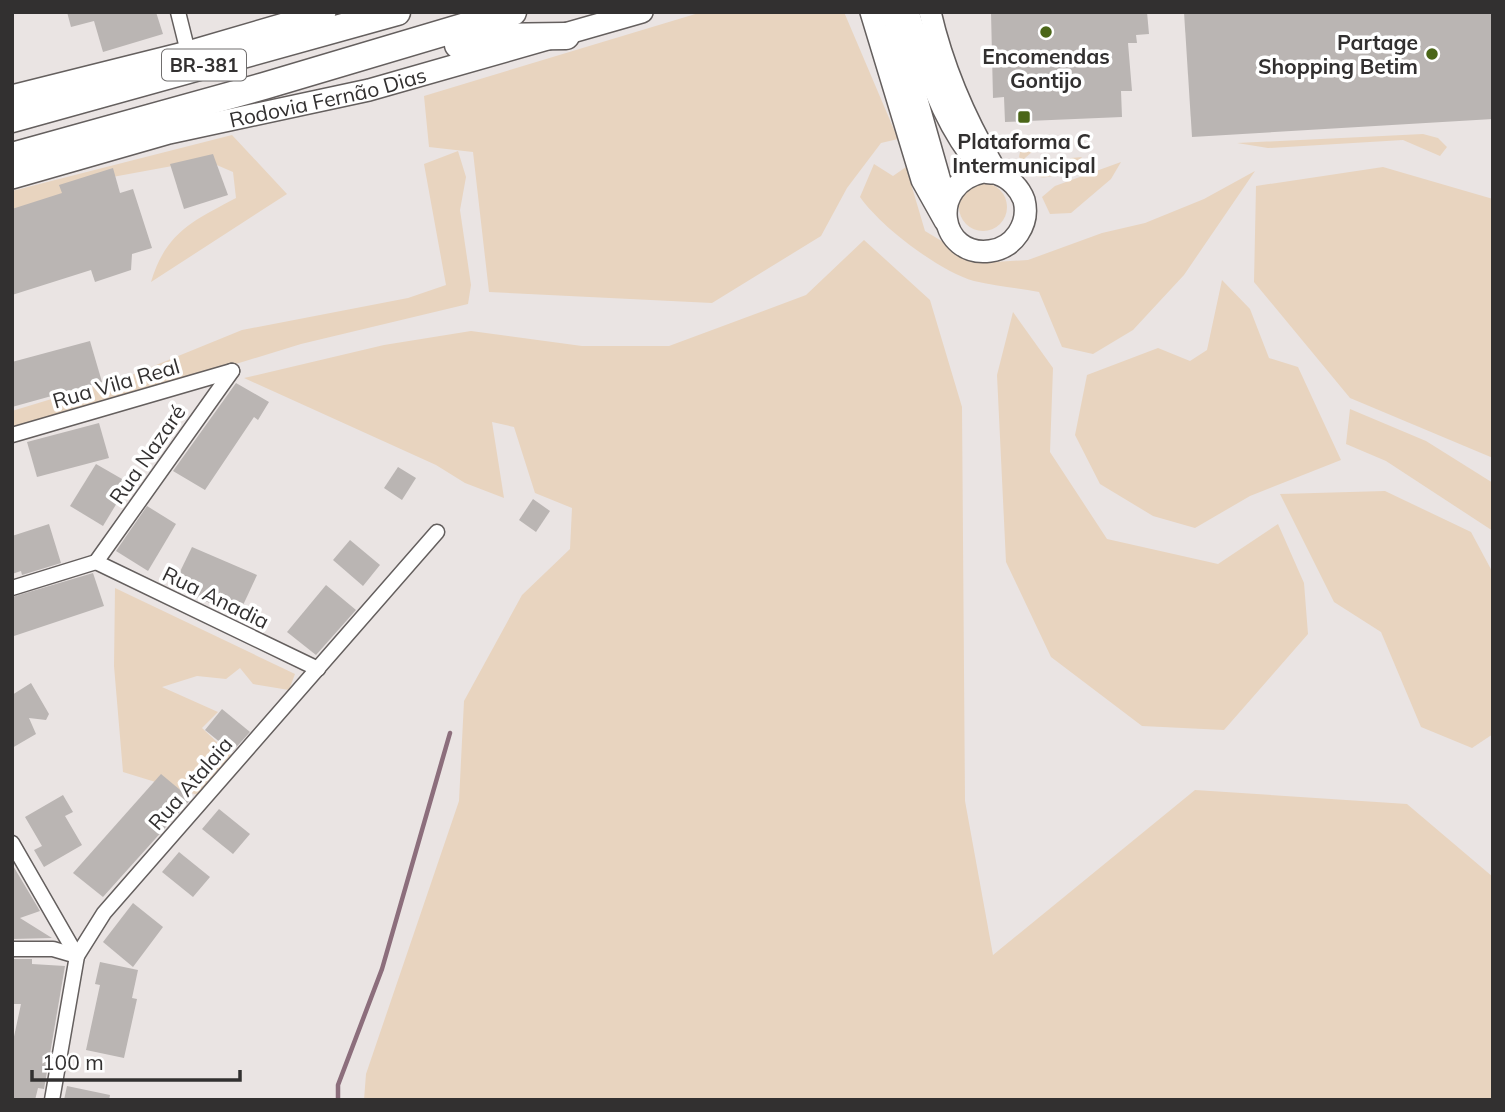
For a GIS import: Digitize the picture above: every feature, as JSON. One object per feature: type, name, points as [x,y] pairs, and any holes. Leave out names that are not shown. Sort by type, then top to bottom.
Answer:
[{"type":"highway","name":"BR-381","points":[[12,119],[397,12]]},
{"type":"highway","name":"Rodovia Fernão Dias","points":[[12,156],[258,88],[513,12]]},
{"type":"highway","points":[[258,88],[495,37],[566,36]]},
{"type":"main road","name":"BR-381","points":[[12,96],[188,52],[326,12]]},
{"type":"main road","name":"Rodovia Fernão Dias","points":[[12,178],[169,133],[369,90],[566,36],[642,12]]},
{"type":"main road","points":[[871,12],[922,180],[947,225],[963,245],[975,251],[988,252],[1010,243],[1022,228],[1024,203],[1013,183],[990,173],[960,140],[940,104],[908,12]]},
{"type":"main road","points":[[892,12],[946,202],[947,225]]},
{"type":"main road","points":[[930,12],[940,51],[965,118],[990,173]]},
{"type":"main road","points":[[946,202],[959,181],[990,173]]},
{"type":"street","points":[[178,12],[188,52]]},
{"type":"street","name":"Rua Vila Real","points":[[12,435],[232,372]]},
{"type":"street","name":"Rua Nazaré","points":[[96,562],[232,372]]},
{"type":"street","name":"Rua Atalaia","points":[[52,1100],[77,956],[104,914],[437,533]]},
{"type":"street","points":[[12,589],[96,562]]},
{"type":"street","name":"Rua Anadia","points":[[96,562],[318,670]]},
{"type":"street","points":[[12,843],[77,956]]},
{"type":"street","points":[[12,949],[53,949],[77,956]]},
{"type":"shaded area","points":[[702,12],[844,12],[898,139],[881,143],[847,188],[821,236],[712,303],[489,292],[473,152],[429,147],[424,96]]},
{"type":"shaded area","points":[[1423,134],[1438,138],[1447,147],[1440,156],[1403,140],[1268,148],[1237,143]]},
{"type":"shaded area","points":[[232,135],[287,194],[151,282],[165,251],[183,230],[236,198],[233,172],[205,160],[107,178],[12,217],[12,191]]},
{"type":"shaded area","points":[[1030,149],[1033,151],[1025,158],[1030,166],[1037,162],[1041,169],[1048,164],[1052,171],[1071,158],[1082,157],[1060,173],[1040,177],[1019,157],[1020,152]]},
{"type":"shaded area","points":[[458,151],[466,177],[460,210],[471,285],[468,304],[301,344],[12,433],[12,411],[134,374],[242,330],[408,298],[446,285],[424,164]]},
{"type":"shaded area","points":[[1121,162],[1111,179],[1071,213],[1050,214],[1042,197],[1055,186]]},
{"type":"shaded area","points":[[874,164],[893,176],[906,167],[925,231],[978,263],[1028,260],[1102,233],[1145,223],[1204,199],[1255,171],[1184,275],[1133,330],[1093,354],[1062,347],[1039,292],[982,283],[960,276],[928,258],[896,234],[860,197]]},
{"type":"shaded area","points":[[1383,167],[1493,199],[1493,458],[1350,398],[1254,282],[1256,186]]},
{"type":"shaded area","points":[[983,183],[1000,190],[1007,207],[1000,224],[983,231],[966,224],[959,207],[966,190]]},
{"type":"shaded area","points":[[864,240],[930,300],[962,407],[965,801],[993,955],[1195,790],[1407,804],[1493,877],[1493,1100],[364,1100],[366,1074],[459,801],[464,701],[522,595],[570,549],[572,508],[535,493],[514,427],[492,422],[504,498],[465,483],[436,465],[244,378],[384,345],[471,331],[582,346],[669,346],[806,295]]},
{"type":"shaded area","points":[[1222,280],[1250,309],[1269,358],[1298,367],[1341,460],[1250,496],[1195,528],[1153,516],[1100,484],[1075,435],[1087,375],[1158,348],[1190,361],[1207,350]]},
{"type":"shaded area","points":[[1013,312],[1053,368],[1050,452],[1107,539],[1218,564],[1278,524],[1304,583],[1308,634],[1224,730],[1142,726],[1051,657],[1006,562],[997,375]]},
{"type":"shaded area","points":[[1350,409],[1426,441],[1493,483],[1493,531],[1386,461],[1346,444]]},
{"type":"shaded area","points":[[1385,491],[1471,532],[1493,573],[1493,734],[1472,748],[1421,727],[1381,632],[1334,602],[1280,494]]},
{"type":"shaded area","points":[[115,588],[295,674],[289,690],[253,684],[240,668],[226,679],[197,676],[162,687],[218,712],[202,728],[234,758],[201,796],[123,772],[114,666]]},
{"type":"building","points":[[67,12],[156,12],[163,34],[103,52],[94,21],[71,27]]},
{"type":"building","points":[[991,12],[1147,12],[1149,34],[1136,35],[1137,43],[1128,43],[1132,91],[1121,91],[1122,117],[1005,122],[1004,97],[993,98]]},
{"type":"building","points":[[1184,12],[1493,12],[1493,119],[1192,137]]},
{"type":"building","points":[[213,154],[228,195],[184,209],[170,164]]},
{"type":"building","points":[[113,168],[120,193],[133,189],[152,248],[132,254],[131,270],[95,282],[91,270],[12,295],[12,209],[62,193],[59,185]]},
{"type":"building","points":[[90,341],[102,382],[12,407],[12,362]]},
{"type":"building","points":[[236,383],[269,402],[258,420],[254,417],[205,490],[173,471]]},
{"type":"building","points":[[99,423],[109,458],[37,477],[27,442]]},
{"type":"building","points":[[96,464],[129,483],[103,526],[70,506]]},
{"type":"building","points":[[398,467],[416,478],[402,500],[384,488]]},
{"type":"building","points":[[533,499],[550,511],[536,532],[519,520]]},
{"type":"building","points":[[147,506],[176,524],[148,571],[116,551]]},
{"type":"building","points":[[49,524],[61,563],[22,575],[21,571],[12,574],[12,536]]},
{"type":"building","points":[[350,540],[380,565],[363,586],[333,560]]},
{"type":"building","points":[[192,547],[257,575],[238,616],[173,586]]},
{"type":"building","points":[[93,573],[104,606],[14,636],[12,597]]},
{"type":"building","points":[[326,585],[356,610],[316,655],[287,632]]},
{"type":"building","points":[[31,683],[49,714],[46,720],[29,718],[36,734],[12,748],[12,695]]},
{"type":"building","points":[[222,709],[250,732],[232,752],[205,730]]},
{"type":"building","points":[[161,774],[191,799],[103,897],[73,873]]},
{"type":"building","points":[[63,795],[73,812],[65,816],[82,845],[44,867],[34,850],[42,846],[25,817]]},
{"type":"building","points":[[219,809],[250,834],[233,854],[202,829]]},
{"type":"building","points":[[179,852],[210,877],[193,897],[162,872]]},
{"type":"building","points":[[12,864],[40,911],[20,918],[52,938],[12,939]]},
{"type":"building","points":[[133,903],[163,927],[133,967],[103,942]]},
{"type":"building","points":[[12,959],[32,959],[32,964],[65,966],[44,1089],[38,1088],[35,1100],[12,1100],[12,1046],[21,1004],[12,1004]]},
{"type":"building","points":[[100,962],[138,970],[132,998],[137,999],[124,1058],[86,1050],[100,985],[95,984]]},
{"type":"building","points":[[67,1086],[110,1095],[109,1100],[64,1100]]},
{"type":"waterway","points":[[338,1100],[338,1085],[382,969],[450,733]]},
{"type":"place","name":"Encomendas Gontijo","points":[[1046,32]]},
{"type":"place","name":"Partage Shopping Betim","points":[[1432,54]]},
{"type":"place","name":"Plataforma C Intermunicipal","points":[[1024,117]]}]
